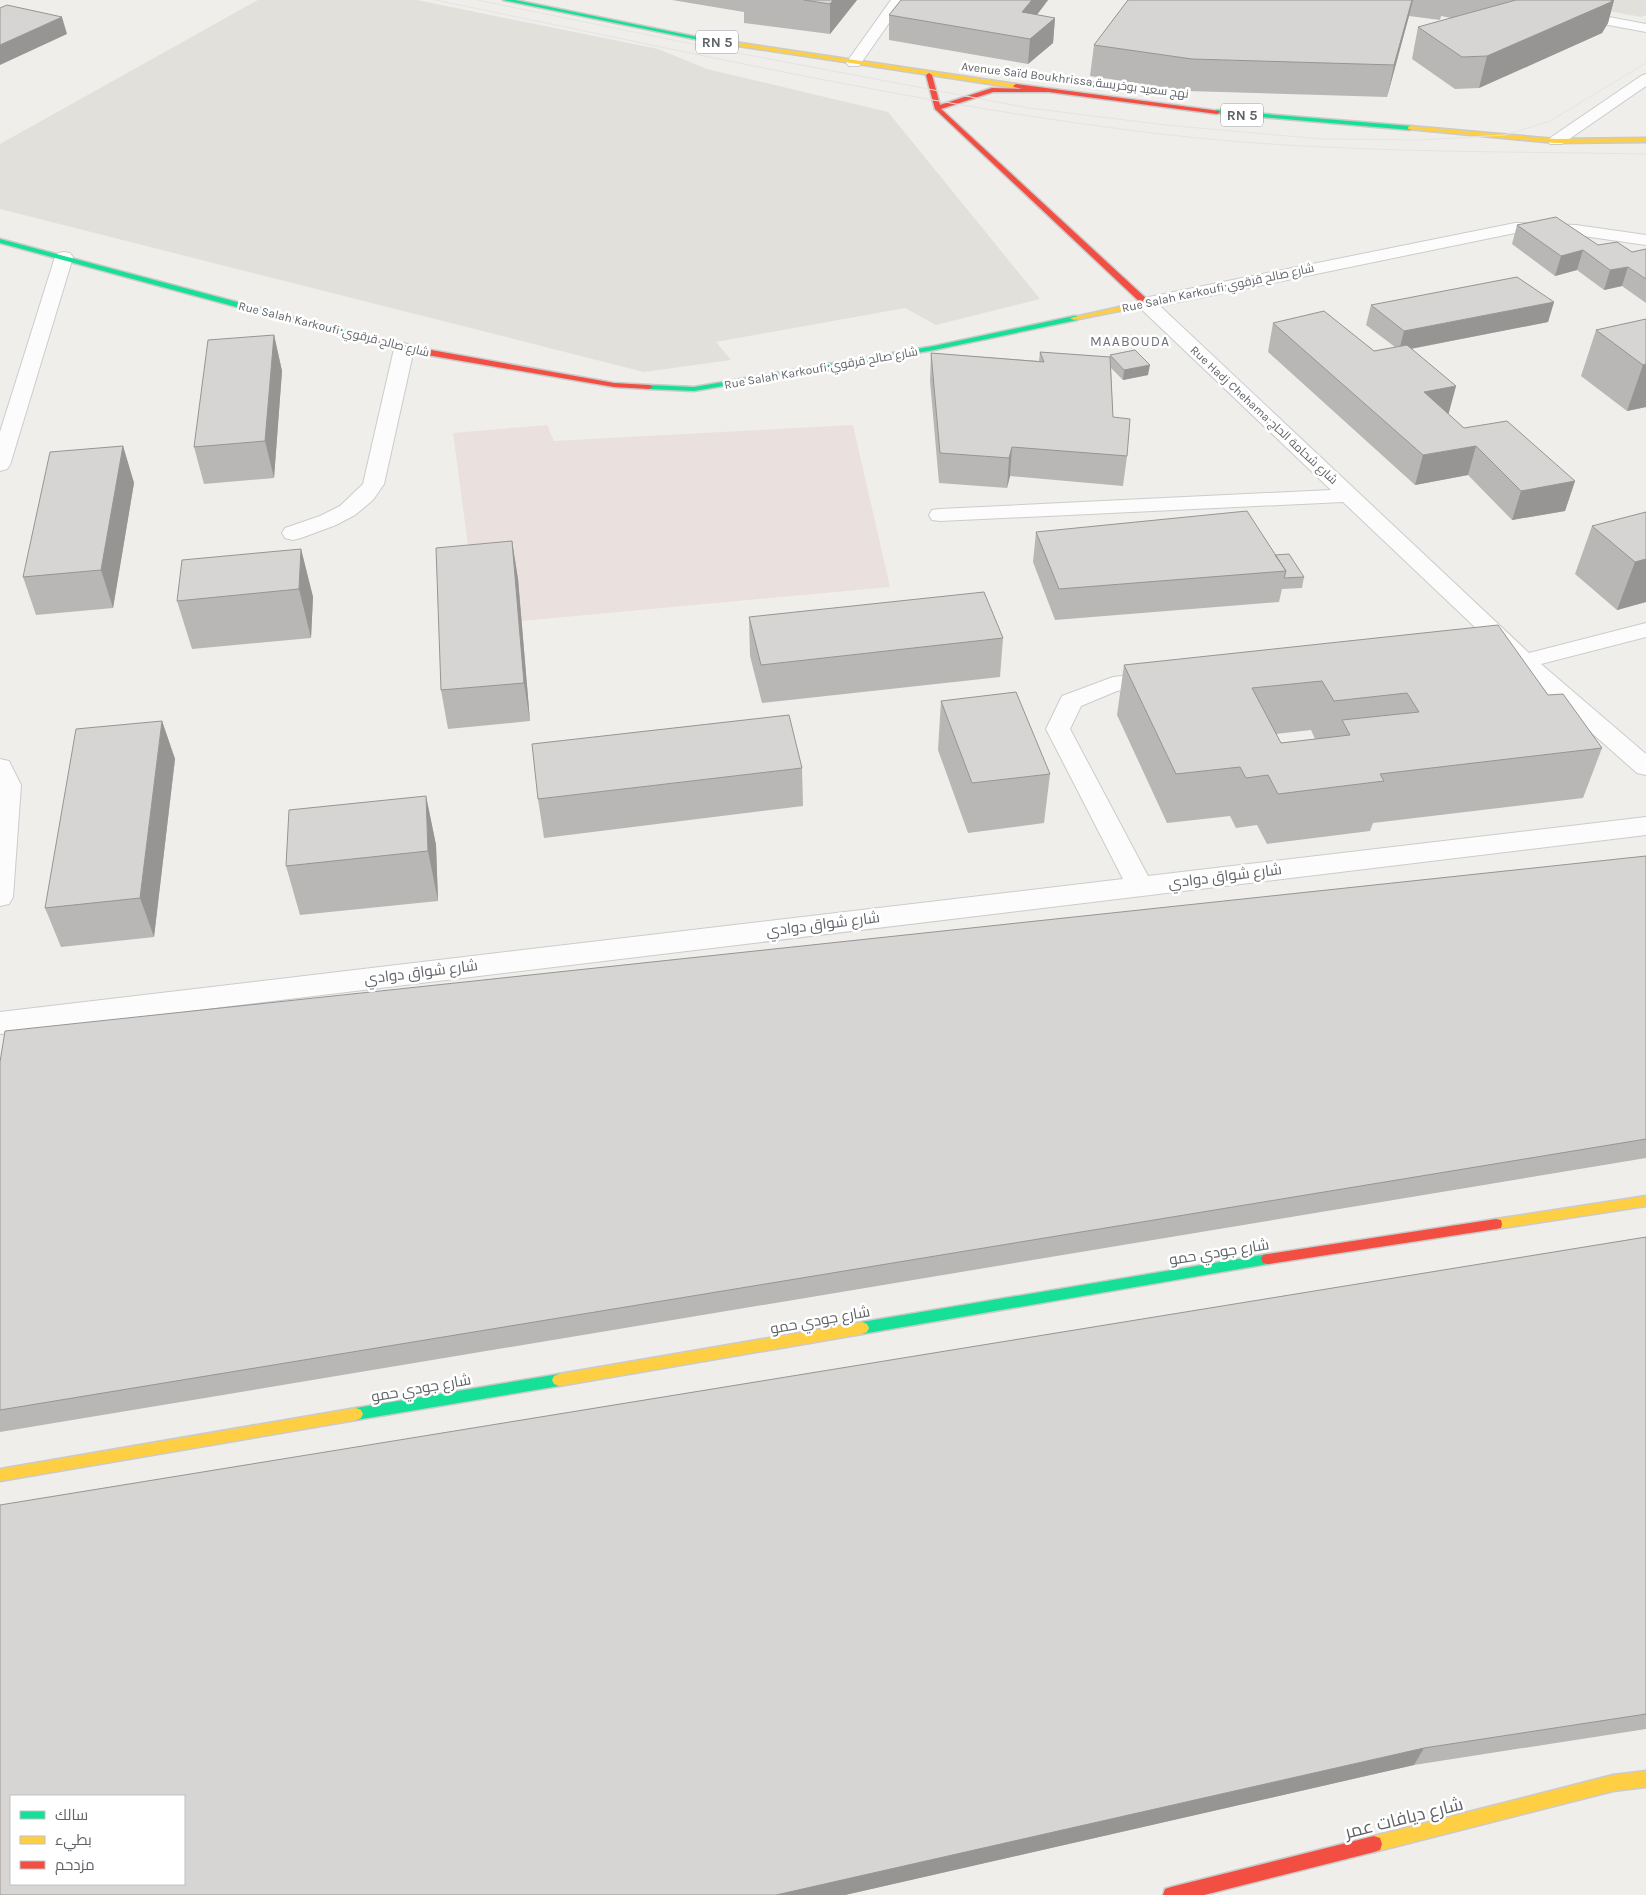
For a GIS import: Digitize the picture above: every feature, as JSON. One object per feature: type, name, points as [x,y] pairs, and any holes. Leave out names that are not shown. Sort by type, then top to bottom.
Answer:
[{"type":"street","name":"Avenue Saïd Boukhrissa;نهج سعيد بوخريسة","points":[[506,0],[689,38],[929,75],[1237,115],[1429,129],[1556,141],[1646,140]]},
{"type":"street","points":[[854,63],[898,0]]},
{"type":"street","points":[[1496,0],[1646,28]]},
{"type":"street","points":[[929,75],[937,108],[964,101],[992,90],[1049,91]]},
{"type":"street","points":[[1556,141],[1646,78]]},
{"type":"street","name":"Rue Hadj Chehama;شارع شحامة الحاج","points":[[937,108],[1524,661],[1646,768]]},
{"type":"street","name":"Rue Salah Karkoufi;شارع صالح قرقوي","points":[[0,241],[404,349],[614,385],[694,389],[934,348],[1515,228],[1576,230],[1646,240]]},
{"type":"street","points":[[0,465],[64,257]]},
{"type":"street","points":[[293,533],[343,516],[364,499],[373,484],[404,349]]},
{"type":"street","points":[[940,516],[1349,495]]},
{"type":"street","points":[[1524,661],[1646,630]]},
{"type":"street","points":[[1473,643],[1502,640]]},
{"type":"street","points":[[1140,886],[1058,729],[1071,701],[1113,684],[1181,676]]},
{"type":"street","points":[[0,767],[8,785],[0,897]]},
{"type":"street","name":"شارع شواق دوادي","points":[[0,1023],[1646,826]]},
{"type":"street","name":"شارع جودي حمو","points":[[0,1475],[1243,1263],[1646,1201]]},
{"type":"street","name":"شارع ديافات عمر","points":[[1171,1895],[1613,1783],[1646,1779]]},
{"type":"shaded area","points":[[258,0],[417,0],[658,49],[707,69],[888,112],[1040,299],[936,325],[905,308],[716,342],[731,360],[644,372],[0,209],[0,144]]},
{"type":"shaded area","points":[[1549,0],[1646,0],[1646,15],[1641,17]]},
{"type":"shaded area","points":[[547,425],[554,441],[853,425],[890,587],[521,621],[473,583],[453,433]]},
{"type":"building","points":[[804,0],[833,0],[830,4]]},
{"type":"building","points":[[901,0],[1032,0],[1022,12],[1055,18],[1030,39],[889,15]]},
{"type":"building","points":[[1128,0],[1412,0],[1394,65],[1192,59],[1094,45]]},
{"type":"building","points":[[1516,0],[1612,0],[1487,56],[1462,57],[1418,27]]},
{"type":"building","points":[[7,5],[62,17],[0,45],[0,8]]},
{"type":"building","points":[[1556,217],[1598,245],[1617,242],[1632,252],[1646,249],[1646,279],[1628,267],[1610,270],[1583,250],[1561,256],[1517,225]]},
{"type":"building","points":[[1517,277],[1554,302],[1404,331],[1371,305]]},
{"type":"building","points":[[1324,311],[1374,351],[1407,345],[1456,386],[1424,392],[1464,428],[1507,421],[1575,481],[1521,491],[1476,446],[1423,455],[1273,323]]},
{"type":"building","points":[[1646,319],[1646,364],[1643,365],[1596,330]]},
{"type":"building","points":[[274,335],[265,441],[194,447],[208,340]]},
{"type":"building","points":[[1135,350],[1150,365],[1124,370],[1110,355]]},
{"type":"building","points":[[1040,352],[1110,357],[1113,417],[1130,419],[1127,456],[1012,447],[1009,458],[940,453],[931,353],[1044,362]]},
{"type":"building","points":[[123,446],[101,570],[23,577],[50,452]]},
{"type":"building","points":[[1247,511],[1286,571],[1059,589],[1036,532]]},
{"type":"building","points":[[1646,512],[1646,559],[1635,562],[1592,526]]},
{"type":"building","points":[[512,541],[524,683],[441,690],[436,548]]},
{"type":"building","points":[[301,549],[299,589],[177,601],[182,560]]},
{"type":"building","points":[[1289,554],[1304,577],[1284,578],[1286,571],[1275,555]]},
{"type":"building","points":[[984,592],[1003,638],[761,665],[749,617]]},
{"type":"building","points":[[1498,625],[1548,695],[1563,694],[1602,748],[1380,774],[1384,781],[1278,794],[1268,775],[1246,778],[1240,767],[1176,774],[1124,665]],"holes":[[[1322,681],[1334,701],[1407,693],[1419,712],[1342,720],[1350,735],[1281,743],[1252,688]]]},
{"type":"building","points":[[1016,692],[1050,774],[972,783],[941,701]]},
{"type":"building","points":[[789,715],[802,768],[538,799],[532,744]]},
{"type":"building","points":[[162,721],[140,898],[45,908],[76,729]]},
{"type":"building","points":[[426,796],[428,851],[286,866],[289,810]]},
{"type":"building","points":[[1646,856],[1646,1139],[0,1410],[0,1062],[5,1031]]},
{"type":"building","points":[[1646,1237],[1646,1714],[1424,1748],[776,1895],[0,1895],[0,1505]]},
{"type":"tram line","points":[[435,0],[887,92],[1069,122],[1161,134],[1282,145],[1342,148],[1646,154]]},
{"type":"tram line","points":[[477,0],[727,51],[1029,108],[1166,125],[1321,139],[1419,140],[1505,135],[1550,121],[1646,63]]},
{"type":"traffic: fast","points":[[506,0],[714,41]]},
{"type":"traffic: fast","points":[[1217,112],[1410,128]]},
{"type":"traffic: fast","points":[[0,241],[373,341]]},
{"type":"traffic: fast","points":[[649,387],[694,389],[934,348],[1074,318]]},
{"type":"traffic: fast","points":[[862,1328],[1268,1259]]},
{"type":"traffic: fast","points":[[356,1414],[559,1380]]},
{"type":"traffic: slow","points":[[714,41],[1016,86]]},
{"type":"traffic: slow","points":[[1410,128],[1556,141],[1646,140]]},
{"type":"traffic: slow","points":[[1074,318],[1146,303]]},
{"type":"traffic: slow","points":[[1496,1224],[1646,1201]]},
{"type":"traffic: slow","points":[[559,1380],[862,1328]]},
{"type":"traffic: slow","points":[[0,1475],[356,1414]]},
{"type":"traffic: slow","points":[[1374,1844],[1613,1783],[1646,1779]]},
{"type":"traffic: jam","points":[[929,75],[937,108],[1146,303]]},
{"type":"traffic: jam","points":[[1016,86],[1217,112]]},
{"type":"traffic: jam","points":[[937,108],[992,90],[1047,91]]},
{"type":"traffic: jam","points":[[373,341],[404,349],[614,385],[649,387]]},
{"type":"traffic: jam","points":[[1268,1259],[1496,1224]]},
{"type":"traffic: jam","points":[[1171,1895],[1374,1844]]},
{"type":"district","name":"MAABOUDA","points":[[1130,341]]}]
